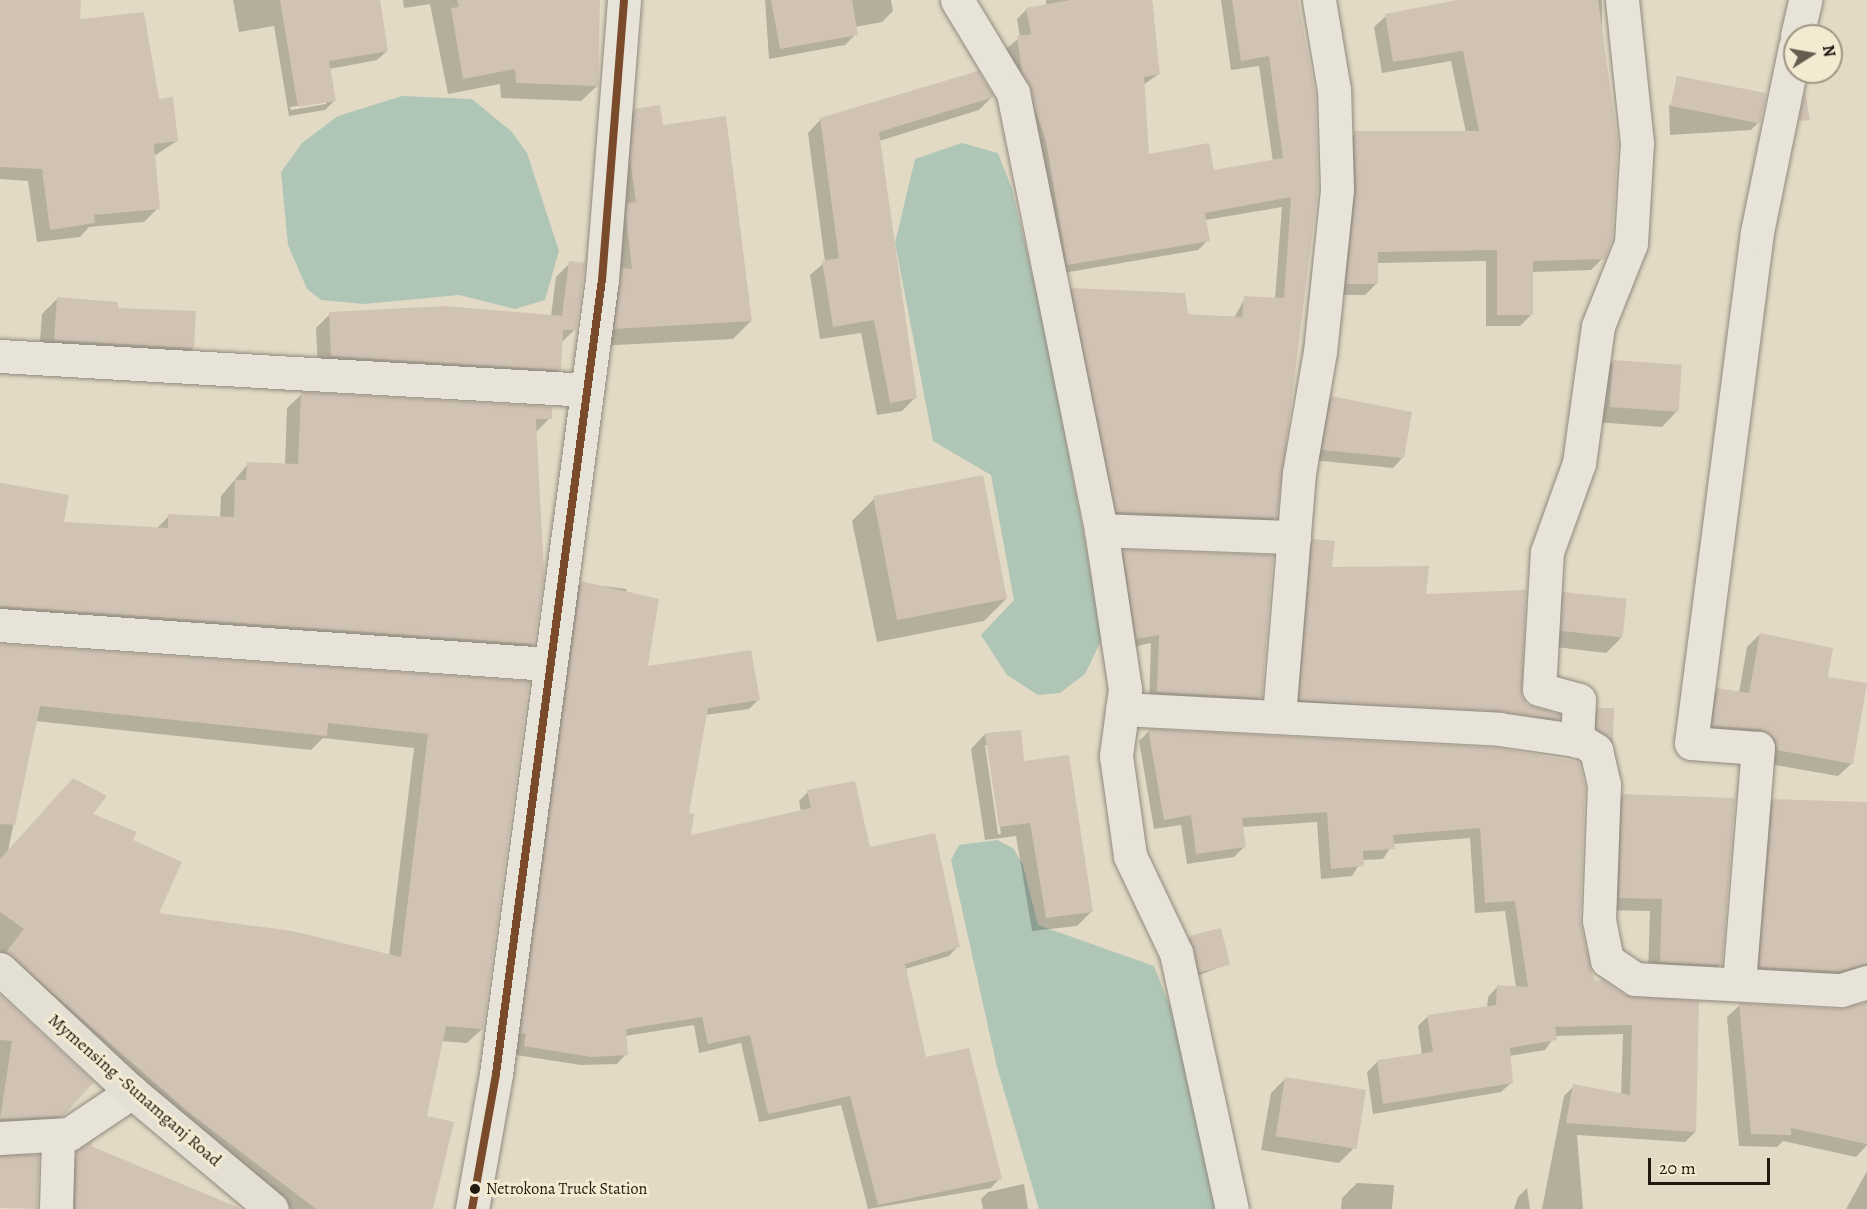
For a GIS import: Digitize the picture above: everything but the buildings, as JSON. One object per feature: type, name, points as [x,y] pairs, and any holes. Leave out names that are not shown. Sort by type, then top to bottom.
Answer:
[{"type":"main road","name":"Mymensing -Sunamganj Road","points":[[0,969],[132,1092],[272,1209]]},
{"type":"street","points":[[472,1209],[496,1074],[548,664],[602,280],[624,0]]},
{"type":"street","points":[[957,0],[1013,93],[1101,530],[1125,689],[1116,756],[1130,856],[1176,953],[1232,1209]]},
{"type":"street","points":[[1279,716],[1293,537],[1337,189],[1334,90],[1319,0]]},
{"type":"street","points":[[1577,741],[1579,700],[1539,689],[1547,552],[1579,462],[1598,326],[1631,243],[1637,143],[1622,0]]},
{"type":"street","points":[[1800,24],[1805,0]]},
{"type":"street","points":[[1739,983],[1758,748],[1691,742],[1757,232],[1787,84]]},
{"type":"street","points":[[0,356],[587,390]]},
{"type":"street","points":[[1101,530],[1293,537]]},
{"type":"street","points":[[0,625],[548,664]]},
{"type":"street","points":[[1122,709],[1499,729],[1577,741],[1596,750],[1601,764],[1599,920],[1607,960],[1635,979],[1841,990],[1867,981]]},
{"type":"street","points":[[0,1138],[58,1136],[81,1129],[132,1092]]},
{"type":"street","points":[[56,1209],[58,1136]]},
{"type":"shaded area","points":[[402,96],[472,99],[512,132],[527,153],[559,251],[545,300],[515,309],[459,295],[364,304],[321,300],[307,289],[288,245],[281,172],[302,143],[338,116]]},
{"type":"shaded area","points":[[962,143],[998,153],[1012,189],[1043,320],[1103,637],[1085,674],[1060,693],[1038,695],[1007,675],[981,635],[1014,600],[991,475],[933,441],[895,243],[915,159]]},
{"type":"shaded area","points":[[997,840],[1013,848],[1023,865],[1038,925],[1154,966],[1177,1024],[1218,1209],[1039,1209],[997,1067],[951,860],[959,845]]},
{"type":"transit line","points":[[472,1209],[496,1074],[602,280],[624,0]]},
{"type":"place","name":"Netrokona Truck Station","points":[[475,1189]]}]
